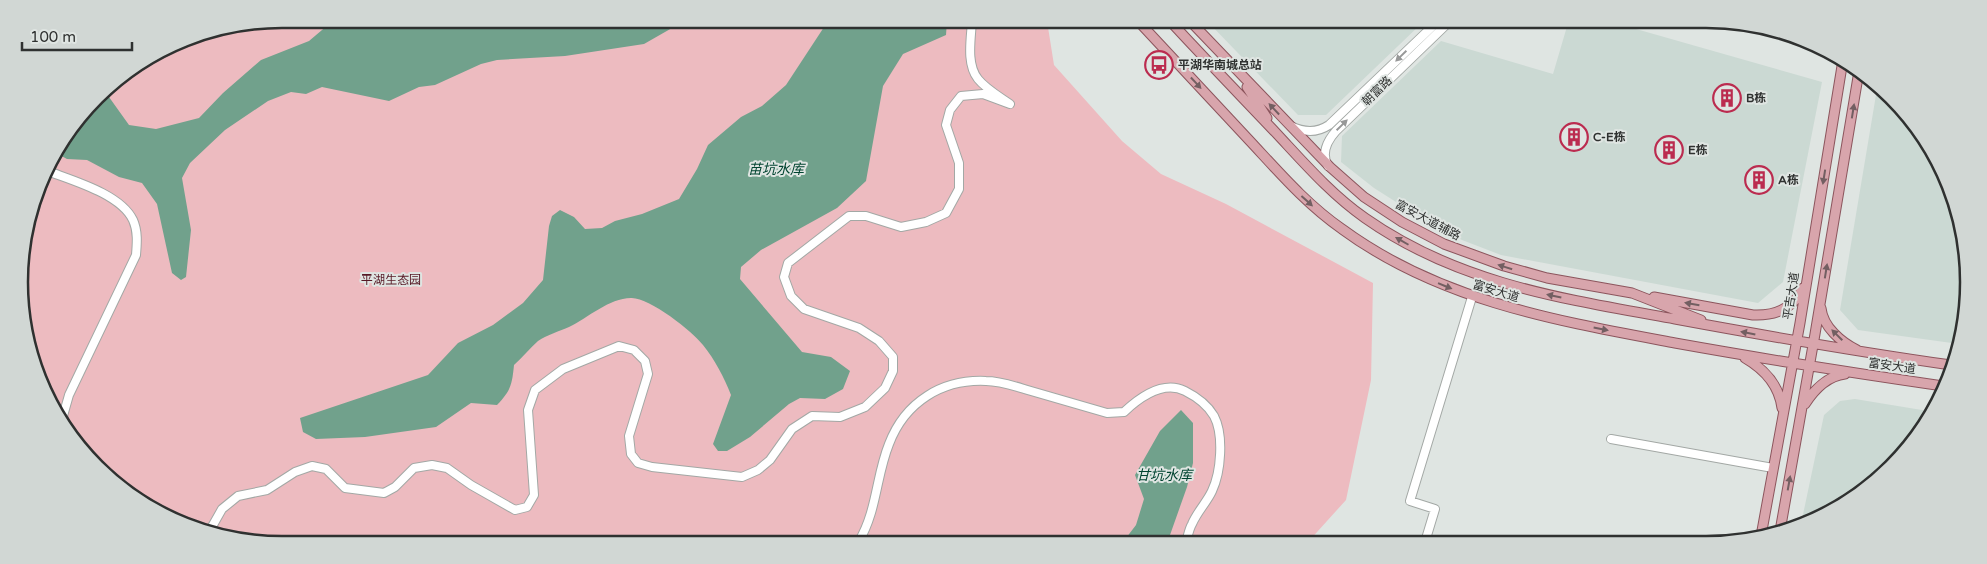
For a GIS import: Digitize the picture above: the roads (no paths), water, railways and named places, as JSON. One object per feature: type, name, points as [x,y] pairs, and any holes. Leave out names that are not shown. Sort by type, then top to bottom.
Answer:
[{"type":"main road","name":"富安大道","points":[[1145,28],[1296,191],[1354,238],[1394,262],[1442,286],[1560,321],[1792,364],[1937,385]]},
{"type":"main road","name":"富安大道","points":[[1177,28],[1315,175],[1348,206],[1383,230],[1449,265],[1498,282],[1552,296],[1796,342],[1946,364]]},
{"type":"main road","name":"富安大道辅路","points":[[1197,28],[1330,168],[1382,210],[1422,233],[1463,252],[1525,272],[1632,293],[1720,328]]},
{"type":"main road","points":[[1234,67],[1281,139]]},
{"type":"main road","name":"平吉大道","points":[[1762,530],[1796,342],[1842,68]]},
{"type":"main road","points":[[1781,525],[1814,345],[1858,78]]},
{"type":"main road","points":[[1632,293],[1765,316],[1780,312],[1794,302],[1800,294],[1807,276]]},
{"type":"main road","points":[[1820,305],[1823,318],[1838,336],[1850,346],[1867,353]]},
{"type":"main road","points":[[1733,353],[1753,363],[1768,376],[1781,402],[1782,421]]},
{"type":"main road","points":[[1802,411],[1810,396],[1821,385],[1834,377],[1852,373]]},
{"type":"street","points":[[212,527],[222,508],[238,496],[267,490],[294,472],[312,466],[326,469],[345,488],[384,493],[395,487],[414,468],[432,465],[447,468],[471,485],[515,510],[528,507],[534,495],[528,410],[535,390],[563,369],[619,346],[634,350],[645,361],[648,374],[629,436],[631,454],[638,463],[652,467],[742,477],[758,470],[770,460],[792,429],[812,416],[840,417],[865,407],[885,388],[893,371],[893,358],[879,340],[859,328],[804,309],[791,296],[784,277],[788,263],[848,216],[866,216],[901,227],[926,222],[946,213],[958,189],[959,162],[946,125],[950,110],[961,96],[982,94],[1010,104],[978,80],[971,59],[972,28]]},
{"type":"street","name":"朝富路","points":[[1288,124],[1307,132],[1315,131],[1330,124],[1431,28]]},
{"type":"street","name":"朝富路","points":[[1330,168],[1326,162],[1326,150],[1331,136],[1443,28]]},
{"type":"street","points":[[52,173],[93,188],[116,202],[132,219],[138,240],[136,255],[69,395],[64,412]]},
{"type":"street","points":[[1427,536],[1435,509],[1410,502],[1472,296]]},
{"type":"street","points":[[862,536],[868,526],[887,449],[899,425],[910,409],[941,387],[957,383],[988,381],[1107,413],[1124,412],[1137,400],[1157,389],[1179,388],[1199,398],[1214,416],[1218,433],[1220,470],[1212,490],[1192,524],[1188,536]]},
{"type":"street","points":[[1611,439],[1773,468]]},
{"type":"water","points":[[324,28],[672,28],[644,44],[565,56],[497,60],[481,64],[435,85],[419,87],[389,101],[322,87],[306,94],[291,92],[268,101],[225,130],[190,163],[182,178],[191,230],[186,277],[181,280],[172,273],[157,204],[142,183],[119,177],[87,160],[67,159],[61,156],[80,127],[108,96],[129,125],[156,129],[199,118],[223,93],[261,60],[309,41]]},
{"type":"water","name":"苗坑水库","points":[[823,28],[946,28],[946,35],[903,54],[883,86],[866,181],[837,208],[761,250],[741,267],[740,279],[802,352],[831,357],[850,371],[843,389],[825,399],[800,398],[789,404],[750,437],[727,451],[718,451],[713,444],[731,395],[719,369],[703,345],[690,332],[659,309],[639,299],[631,298],[615,301],[569,327],[538,341],[514,365],[510,387],[497,405],[471,403],[436,427],[365,437],[316,439],[303,432],[300,418],[428,375],[458,343],[493,325],[523,303],[543,280],[549,226],[552,216],[560,210],[574,217],[585,229],[602,228],[615,221],[642,214],[679,199],[697,169],[708,145],[741,117],[762,106],[786,85]]},
{"type":"water","name":"甘坑水库","points":[[1181,410],[1193,423],[1193,463],[1187,487],[1170,536],[1128,536],[1136,525],[1144,499],[1135,475],[1160,431]]},
{"type":"place","name":"平湖华南城总站","points":[[1159,65]]},
{"type":"place","name":"B栋","points":[[1727,98]]},
{"type":"place","name":"C-E栋","points":[[1574,137]]},
{"type":"place","name":"E栋","points":[[1669,150]]},
{"type":"place","name":"A栋","points":[[1759,180]]},
{"type":"park label","name":"平湖生态园","points":[[391,280]]}]
